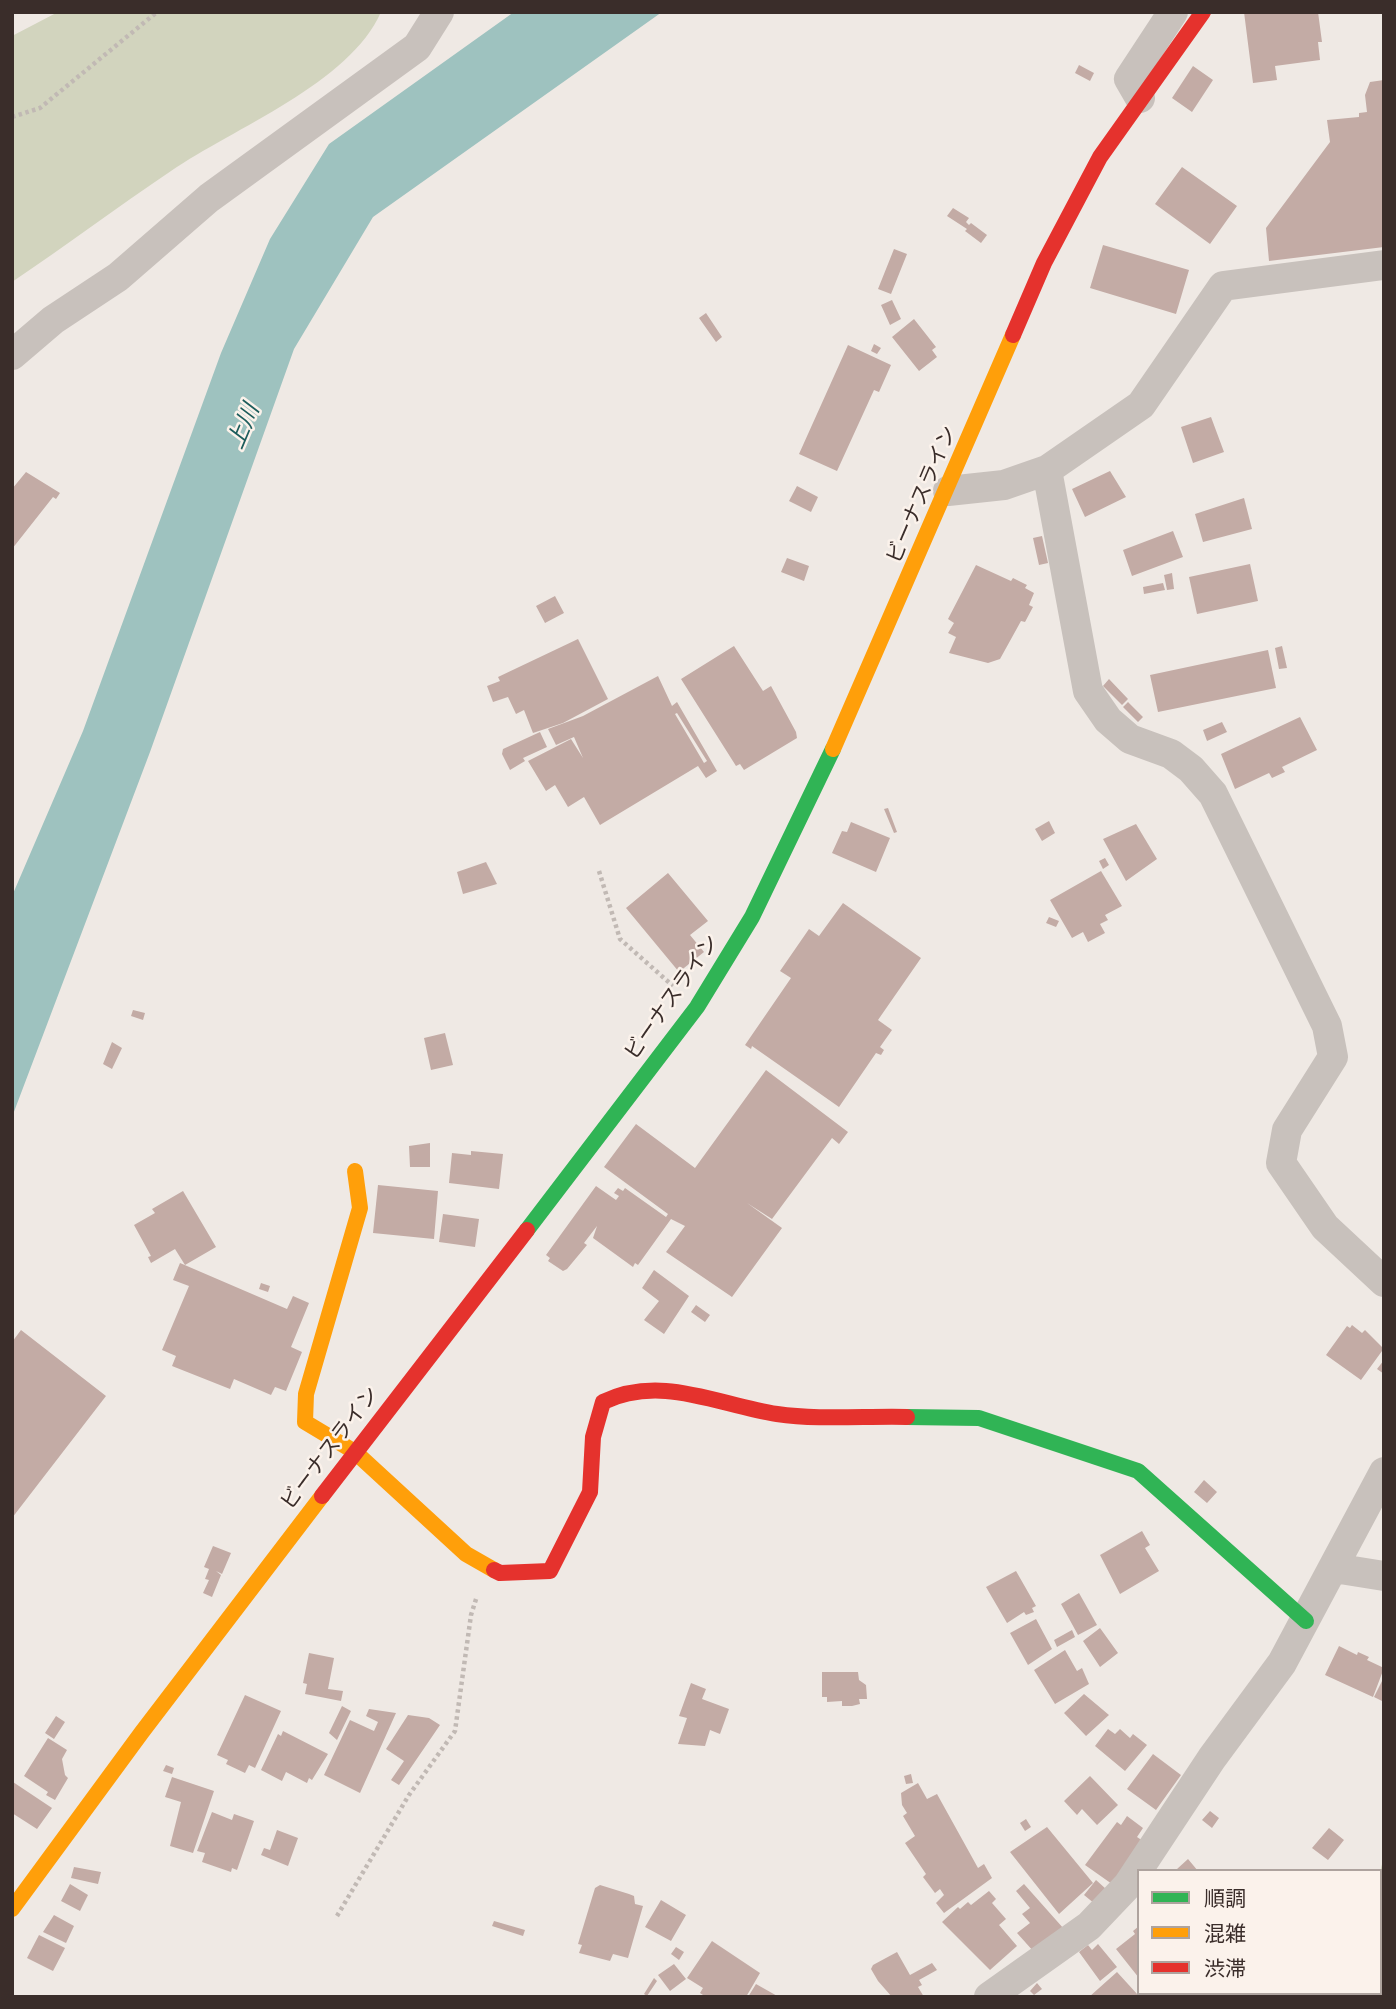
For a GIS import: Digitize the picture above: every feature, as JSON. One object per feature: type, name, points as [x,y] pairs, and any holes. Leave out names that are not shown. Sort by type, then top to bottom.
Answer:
[{"type":"main road","name":"ビーナスライン","points":[[12,1909],[142,1732],[697,1007],[752,917],[845,723],[948,492],[1044,263],[1100,157],[1203,12]]},
{"type":"main road","points":[[355,1171],[360,1190],[360,1208],[306,1394],[305,1422],[355,1452],[466,1553],[500,1573],[550,1570],[590,1492],[593,1437],[603,1402],[624,1392],[666,1389],[778,1414],[979,1418],[1138,1471],[1306,1621]]},
{"type":"street","points":[[12,355],[53,320],[118,277],[209,198],[417,47],[439,12]]},
{"type":"street","points":[[1140,98],[1129,79],[1173,12]]},
{"type":"street","points":[[948,492],[1004,485],[1047,470],[1141,405],[1223,286],[1384,265]]},
{"type":"street","points":[[1047,470],[1088,691],[1108,720],[1130,739],[1171,754],[1191,769],[1213,794],[1327,1026],[1333,1058],[1287,1130],[1281,1163],[1325,1227],[1384,1282]]},
{"type":"street","points":[[1139,1869],[1212,1758],[1282,1663],[1384,1472]]},
{"type":"street","points":[[1334,1568],[1384,1576]]},
{"type":"street","points":[[989,1997],[1089,1926],[1128,1885],[1137,1871]]},
{"type":"path","points":[[12,117],[40,108],[157,12]]},
{"type":"path","points":[[599,871],[620,939],[697,1007]]},
{"type":"path","points":[[337,1916],[409,1795],[455,1731],[471,1615],[487,1566]]},
{"type":"green space","points":[[58,12],[381,12],[366,37],[344,61],[318,82],[171,171],[12,282],[12,36]]},
{"type":"green space","points":[[1384,1858],[1384,1927],[1382,1918],[1381,1869]]},
{"type":"water","name":"上川","points":[[514,12],[662,12],[373,217],[294,349],[150,752],[12,1117],[12,896],[83,731],[221,353],[270,239],[329,144]]},
{"type":"building","points":[[1244,12],[1318,12],[1322,42],[1318,42],[1320,60],[1275,66],[1277,80],[1253,83]]},
{"type":"building","points":[[1079,65],[1094,73],[1090,81],[1075,73]]},
{"type":"building","points":[[1193,66],[1213,80],[1192,112],[1172,98]]},
{"type":"building","points":[[1384,80],[1384,247],[1269,261],[1266,228],[1330,142],[1327,120],[1359,117],[1359,113],[1367,112],[1365,95],[1370,82]]},
{"type":"building","points":[[1182,167],[1237,206],[1210,244],[1155,204]]},
{"type":"building","points":[[953,208],[969,218],[966,222],[969,225],[971,223],[987,235],[981,243],[965,231],[967,229],[947,216]]},
{"type":"building","points":[[1103,245],[1189,270],[1176,314],[1090,288]]},
{"type":"building","points":[[894,249],[907,254],[891,294],[878,289]]},
{"type":"building","points":[[892,300],[901,319],[890,325],[881,305]]},
{"type":"building","points":[[706,313],[722,337],[716,342],[699,318]]},
{"type":"building","points":[[914,319],[936,347],[932,350],[937,357],[919,371],[892,337]]},
{"type":"building","points":[[874,344],[881,348],[877,354],[871,351]]},
{"type":"building","points":[[848,345],[891,365],[879,392],[874,390],[837,471],[799,454]]},
{"type":"building","points":[[1211,417],[1224,452],[1193,463],[1181,427]]},
{"type":"building","points":[[1110,471],[1126,497],[1085,517],[1072,489]]},
{"type":"building","points":[[26,472],[60,493],[56,499],[53,497],[12,549],[12,489]]},
{"type":"building","points":[[797,486],[818,497],[811,512],[789,501]]},
{"type":"building","points":[[1244,498],[1252,529],[1203,542],[1195,514]]},
{"type":"building","points":[[1173,531],[1183,557],[1132,576],[1123,550]]},
{"type":"building","points":[[1042,536],[1048,563],[1039,565],[1033,538]]},
{"type":"building","points":[[787,558],[809,566],[804,581],[781,572]]},
{"type":"building","points":[[1250,564],[1258,601],[1197,614],[1189,577]]},
{"type":"building","points":[[976,565],[1011,581],[1013,578],[1027,585],[1025,588],[1034,593],[1029,605],[1033,607],[1025,622],[1021,621],[1000,659],[988,663],[949,653],[956,637],[948,633],[954,623],[948,619]]},
{"type":"building","points":[[1172,573],[1174,589],[1167,590],[1164,575]]},
{"type":"building","points":[[1163,583],[1165,590],[1144,594],[1143,587]]},
{"type":"building","points":[[555,596],[564,613],[545,623],[536,606]]},
{"type":"building","points":[[578,639],[608,699],[563,723],[533,733],[524,710],[516,714],[508,697],[493,702],[487,686],[500,681],[498,677]]},
{"type":"building","points":[[734,646],[763,691],[771,686],[797,738],[744,770],[740,764],[736,766],[681,679]]},
{"type":"building","points":[[1282,646],[1287,668],[1279,669],[1275,648]]},
{"type":"building","points":[[1268,650],[1276,688],[1158,712],[1150,675]]},
{"type":"building","points":[[658,676],[672,706],[677,702],[717,771],[706,778],[698,766],[600,825],[584,797],[568,807],[555,785],[546,791],[528,761],[571,739],[583,758],[574,737],[556,745],[548,729],[583,716]],"holes":[[[677,713],[707,761],[704,763],[675,714]]]},
{"type":"building","points":[[1109,679],[1128,699],[1122,705],[1103,686]]},
{"type":"building","points":[[1128,702],[1143,717],[1138,722],[1123,707]]},
{"type":"building","points":[[1300,717],[1317,750],[1282,767],[1285,772],[1272,778],[1269,773],[1235,789],[1221,754]]},
{"type":"building","points":[[1222,722],[1227,732],[1207,741],[1203,730]]},
{"type":"building","points":[[540,732],[547,747],[523,758],[525,761],[510,770],[502,754],[503,749]]},
{"type":"building","points":[[888,808],[897,832],[894,833],[884,809]]},
{"type":"building","points":[[1049,821],[1055,833],[1042,841],[1035,829]]},
{"type":"building","points":[[851,822],[890,838],[876,872],[832,853],[842,831],[847,832]]},
{"type":"building","points":[[1136,824],[1157,859],[1126,881],[1103,839]]},
{"type":"building","points":[[1105,858],[1109,865],[1103,869],[1099,861]]},
{"type":"building","points":[[486,862],[497,884],[463,894],[457,872]]},
{"type":"building","points":[[1101,871],[1122,906],[1105,915],[1108,920],[1100,924],[1105,933],[1088,942],[1083,932],[1072,938],[1050,900]]},
{"type":"building","points":[[668,873],[708,921],[690,935],[704,952],[679,972],[626,908]]},
{"type":"building","points":[[843,903],[921,958],[878,1020],[892,1030],[880,1047],[884,1050],[881,1055],[876,1053],[839,1107],[752,1046],[751,1049],[745,1045],[791,978],[780,971],[809,929],[819,936]]},
{"type":"building","points":[[1049,917],[1059,921],[1056,927],[1046,923]]},
{"type":"building","points":[[133,1010],[145,1013],[143,1020],[131,1016]]},
{"type":"building","points":[[445,1033],[453,1065],[431,1070],[424,1038]]},
{"type":"building","points":[[112,1042],[122,1048],[112,1069],[103,1064]]},
{"type":"building","points":[[766,1070],[848,1132],[839,1144],[832,1138],[772,1219],[747,1203],[782,1228],[732,1297],[666,1252],[685,1226],[671,1219],[638,1265],[635,1263],[633,1267],[593,1238],[597,1226],[584,1243],[587,1245],[567,1269],[563,1271],[548,1261],[550,1258],[546,1255],[596,1186],[616,1200],[619,1196],[614,1193],[618,1188],[623,1191],[625,1188],[666,1217],[668,1214],[604,1167],[636,1124],[695,1168]]},
{"type":"building","points":[[430,1143],[430,1167],[410,1167],[409,1146]]},
{"type":"building","points":[[471,1151],[503,1154],[499,1189],[449,1183],[452,1153],[471,1155]]},
{"type":"building","points":[[378,1185],[438,1191],[434,1239],[373,1233]]},
{"type":"building","points":[[183,1191],[216,1247],[185,1265],[175,1249],[151,1263],[148,1257],[151,1256],[134,1225],[155,1213],[152,1209]]},
{"type":"building","points":[[443,1214],[479,1219],[475,1247],[439,1242]]},
{"type":"building","points":[[180,1263],[287,1309],[293,1296],[309,1303],[291,1347],[302,1352],[286,1391],[275,1387],[271,1395],[234,1379],[230,1389],[172,1366],[176,1356],[162,1350],[189,1286],[173,1280]]},
{"type":"building","points":[[654,1270],[689,1296],[664,1334],[644,1320],[659,1301],[642,1288]]},
{"type":"building","points":[[261,1283],[270,1286],[268,1292],[259,1289]]},
{"type":"building","points":[[696,1305],[710,1315],[705,1322],[691,1312]]},
{"type":"building","points":[[1352,1325],[1362,1333],[1365,1330],[1382,1347],[1382,1351],[1361,1380],[1326,1355],[1347,1326],[1350,1328]]},
{"type":"building","points":[[21,1330],[106,1396],[12,1518],[12,1342]]},
{"type":"building","points":[[1384,1360],[1384,1374],[1377,1369]]},
{"type":"building","points":[[1204,1480],[1217,1492],[1207,1503],[1194,1492]]},
{"type":"building","points":[[1142,1531],[1150,1545],[1145,1548],[1159,1571],[1120,1594],[1100,1555]]},
{"type":"building","points":[[213,1546],[231,1553],[222,1574],[216,1571],[221,1575],[212,1597],[203,1593],[209,1580],[205,1579],[209,1569],[204,1567]]},
{"type":"building","points":[[1016,1571],[1036,1606],[1032,1608],[1034,1612],[1026,1615],[1024,1612],[1007,1623],[986,1587]]},
{"type":"building","points":[[1079,1593],[1097,1625],[1078,1635],[1061,1604]]},
{"type":"building","points":[[1036,1619],[1052,1649],[1028,1665],[1010,1633]]},
{"type":"building","points":[[1100,1628],[1118,1653],[1100,1667],[1083,1641]]},
{"type":"building","points":[[1072,1630],[1075,1637],[1057,1647],[1054,1640]]},
{"type":"building","points":[[1339,1646],[1357,1655],[1358,1652],[1369,1657],[1367,1660],[1384,1668],[1373,1697],[1325,1675]]},
{"type":"building","points":[[1065,1650],[1077,1671],[1082,1668],[1089,1684],[1055,1704],[1034,1670]]},
{"type":"building","points":[[309,1653],[334,1658],[328,1689],[343,1691],[341,1701],[305,1694],[307,1684],[303,1683]]},
{"type":"building","points":[[822,1672],[858,1672],[859,1680],[866,1685],[867,1699],[859,1699],[860,1704],[852,1706],[842,1706],[842,1701],[827,1702],[827,1697],[822,1697]]},
{"type":"building","points":[[1384,1677],[1384,1702],[1374,1697]]},
{"type":"building","points":[[691,1683],[706,1689],[702,1699],[729,1709],[720,1734],[710,1730],[705,1746],[678,1744],[687,1718],[679,1716]]},
{"type":"building","points":[[1084,1694],[1109,1715],[1086,1736],[1064,1713]]},
{"type":"building","points":[[245,1695],[281,1711],[255,1768],[249,1765],[245,1773],[226,1764],[228,1760],[217,1755]]},
{"type":"building","points":[[342,1706],[351,1711],[337,1740],[329,1733]]},
{"type":"building","points":[[369,1709],[396,1713],[360,1793],[324,1775],[350,1720],[374,1731],[378,1722],[366,1716]]},
{"type":"building","points":[[408,1715],[429,1718],[440,1725],[399,1785],[391,1780],[404,1761],[386,1749]]},
{"type":"building","points":[[56,1716],[65,1722],[54,1739],[45,1733]]},
{"type":"building","points":[[1108,1729],[1115,1734],[1120,1729],[1130,1738],[1133,1734],[1147,1745],[1125,1771],[1095,1746]]},
{"type":"building","points":[[283,1731],[328,1754],[312,1780],[309,1778],[307,1783],[286,1772],[282,1781],[261,1770],[278,1734],[281,1736]]},
{"type":"building","points":[[48,1738],[67,1750],[62,1759],[68,1778],[55,1800],[24,1776]]},
{"type":"building","points":[[1153,1754],[1181,1775],[1156,1810],[1127,1789]]},
{"type":"building","points":[[166,1765],[174,1768],[172,1774],[163,1771]]},
{"type":"building","points":[[911,1774],[913,1783],[906,1784],[904,1776]]},
{"type":"building","points":[[1090,1776],[1118,1805],[1097,1825],[1082,1809],[1077,1815],[1064,1801]]},
{"type":"building","points":[[172,1777],[214,1791],[193,1853],[170,1846],[181,1802],[165,1797]]},
{"type":"building","points":[[13,1782],[52,1808],[37,1829],[12,1813]]},
{"type":"building","points":[[918,1783],[927,1799],[937,1794],[978,1868],[984,1864],[992,1878],[944,1913],[936,1903],[944,1895],[940,1889],[935,1893],[923,1877],[926,1874],[905,1843],[915,1836],[903,1816],[907,1813],[902,1805],[901,1793]]},
{"type":"building","points":[[1210,1811],[1219,1818],[1212,1828],[1202,1820]]},
{"type":"building","points":[[212,1812],[232,1820],[234,1814],[254,1821],[237,1870],[232,1868],[231,1872],[202,1862],[205,1853],[197,1851]]},
{"type":"building","points":[[1127,1816],[1143,1828],[1137,1837],[1143,1841],[1112,1884],[1085,1865],[1117,1822],[1121,1825]]},
{"type":"building","points":[[1026,1819],[1031,1827],[1025,1831],[1020,1823]]},
{"type":"building","points":[[1047,1827],[1093,1883],[1059,1914],[1010,1852]]},
{"type":"building","points":[[1329,1828],[1344,1840],[1328,1860],[1312,1848]]},
{"type":"building","points":[[277,1830],[298,1838],[288,1866],[261,1855],[264,1848],[270,1850]]},
{"type":"building","points":[[1188,1859],[1196,1869],[1177,1869]]},
{"type":"building","points":[[74,1867],[101,1872],[98,1884],[71,1878]]},
{"type":"building","points":[[1096,1880],[1106,1889],[1095,1904],[1084,1895]]},
{"type":"building","points":[[70,1884],[88,1895],[80,1911],[61,1901]]},
{"type":"building","points":[[1024,1884],[1064,1929],[1034,1952],[1017,1933],[1030,1923],[1022,1914],[1030,1908],[1016,1891]]},
{"type":"building","points":[[600,1885],[634,1896],[635,1904],[643,1906],[628,1958],[613,1954],[610,1961],[579,1953],[582,1945],[578,1944],[595,1888]]},
{"type":"building","points":[[989,1891],[996,1899],[992,1903],[1006,1919],[999,1925],[1017,1946],[990,1970],[942,1922],[958,1907],[960,1909],[968,1902],[971,1905]]},
{"type":"building","points":[[661,1900],[686,1915],[671,1941],[645,1927]]},
{"type":"building","points":[[54,1915],[74,1926],[66,1943],[43,1932]]},
{"type":"building","points":[[494,1921],[525,1930],[523,1936],[492,1926]]},
{"type":"building","points":[[1137,1928],[1137,1975],[1116,1949],[1135,1934],[1133,1931]]},
{"type":"building","points":[[39,1935],[65,1948],[53,1971],[27,1958]]},
{"type":"building","points":[[712,1941],[760,1973],[746,1997],[706,1997],[700,1993],[703,1988],[687,1978]]},
{"type":"building","points":[[1098,1944],[1117,1967],[1100,1981],[1079,1952],[1088,1945],[1092,1950]]},
{"type":"building","points":[[676,1947],[684,1952],[679,1960],[671,1954]]},
{"type":"building","points":[[897,1952],[910,1975],[932,1963],[937,1970],[919,1980],[922,1985],[918,1987],[924,1997],[892,1997],[878,1981],[871,1969],[873,1965]]},
{"type":"building","points":[[674,1964],[686,1979],[670,1991],[658,1975]]},
{"type":"building","points":[[1117,1972],[1138,1995],[1135,1997],[1089,1997]]},
{"type":"building","points":[[654,1978],[657,1981],[647,1996],[644,1994]]},
{"type":"building","points":[[1037,1983],[1042,1989],[1034,1995],[1030,1991]]},
{"type":"building","points":[[756,1984],[779,1997],[748,1997]]},
{"type":"traffic: fast","points":[[527,1230],[697,1007],[752,917],[833,749]]},
{"type":"traffic: fast","points":[[907,1417],[979,1418],[1138,1471],[1306,1621]]},
{"type":"traffic: slow","points":[[833,749],[1013,335]]},
{"type":"traffic: slow","points":[[355,1171],[360,1208],[306,1394],[305,1422],[355,1452],[466,1554],[494,1570]]},
{"type":"traffic: slow","points":[[12,1909],[142,1732],[322,1496]]},
{"type":"traffic: jam","points":[[1013,335],[1044,263],[1100,157],[1203,12]]},
{"type":"traffic: jam","points":[[322,1496],[527,1230]]},
{"type":"traffic: jam","points":[[494,1570],[500,1573],[550,1571],[590,1492],[593,1437],[603,1402],[625,1394],[668,1391],[793,1416],[907,1417]]}]
